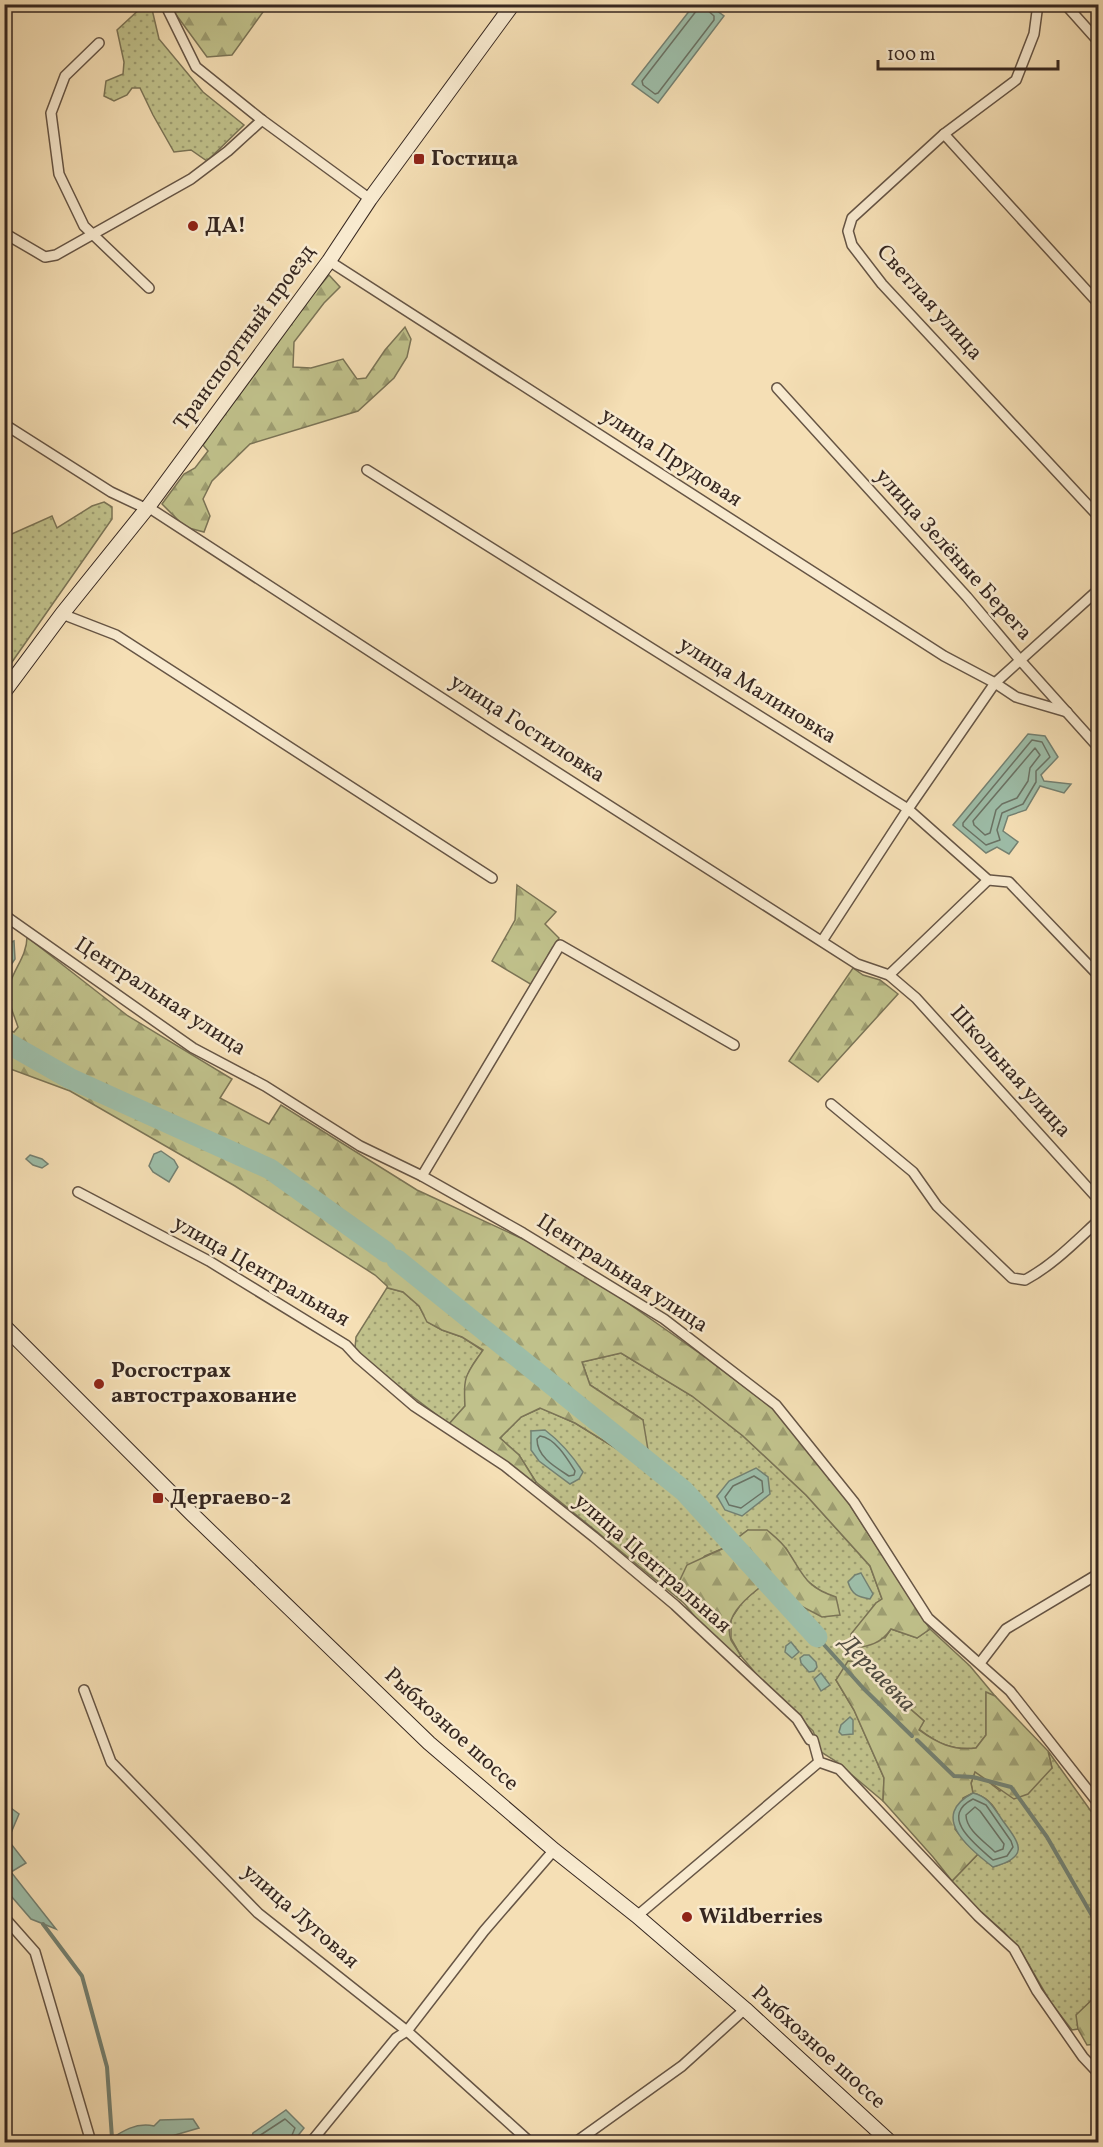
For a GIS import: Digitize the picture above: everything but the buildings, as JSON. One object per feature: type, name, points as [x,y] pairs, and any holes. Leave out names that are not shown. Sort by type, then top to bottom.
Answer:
[{"type":"main road","name":"Транспортный проезд","points":[[4,692],[62,614],[147,508],[329,261],[370,199],[513,4]]},
{"type":"main road","name":"Рыбхозное шоссе","points":[[4,1326],[192,1514],[429,1743],[745,2009],[890,2142]]},
{"type":"street","points":[[165,4],[196,67],[262,120],[370,199]]},
{"type":"street","name":"Светлая улица","points":[[1038,4],[1034,34],[1016,80],[944,134],[852,218],[848,231],[852,245],[882,284],[1098,516]]},
{"type":"street","points":[[1065,4],[1097,36]]},
{"type":"street","points":[[99,43],[65,76],[51,113],[59,174],[84,226],[149,288]]},
{"type":"street","points":[[4,233],[45,257],[56,255],[191,179],[228,151],[262,120]]},
{"type":"street","points":[[944,134],[1098,303]]},
{"type":"street","name":"улица Прудовая","points":[[329,261],[944,656],[1016,697],[1067,712]]},
{"type":"street","name":"улица Зелёные Берега","points":[[777,388],[967,597],[1098,747]]},
{"type":"street","name":"улица Гостиловка","points":[[4,424],[111,492],[147,508],[857,964],[889,975]]},
{"type":"street","name":"улица Малиновка","points":[[367,470],[908,809],[988,879],[1009,882],[1098,975]]},
{"type":"street","points":[[822,942],[908,809],[995,683],[1098,590]]},
{"type":"street","points":[[62,614],[116,635],[492,878]]},
{"type":"street","points":[[889,975],[988,879]]},
{"type":"street","name":"Центральная улица","points":[[4,915],[193,1048],[265,1086],[360,1146],[422,1176],[523,1233],[664,1319],[776,1405],[854,1502],[928,1618],[1010,1691],[1098,1803]]},
{"type":"street","points":[[422,1176],[560,945],[734,1045]]},
{"type":"street","name":"Школьная улица","points":[[889,975],[916,998],[1098,1199]]},
{"type":"street","points":[[831,1104],[913,1172],[937,1206],[1012,1278],[1025,1280],[1035,1275],[1056,1260],[1098,1221]]},
{"type":"street","name":"улица Центральная","points":[[78,1192],[209,1261],[346,1345],[414,1406],[505,1466],[675,1605],[797,1719],[810,1740],[813,1740],[819,1762]]},
{"type":"street","points":[[980,1663],[1006,1629],[1098,1574]]},
{"type":"street","name":"улица Луговая","points":[[84,1690],[111,1762],[258,1913],[407,2031],[530,2142]]},
{"type":"street","points":[[637,1916],[819,1762],[839,1769],[978,1916],[1014,1949],[1037,1991],[1083,2057],[1098,2073]]},
{"type":"street","points":[[311,2142],[396,2038],[407,2031],[484,1931],[554,1850]]},
{"type":"street","points":[[4,1917],[35,1952],[91,2142]]},
{"type":"street","points":[[576,2142],[682,2066],[745,2009]]},
{"type":"green space","points":[[151,5],[159,39],[203,92],[244,125],[207,161],[191,150],[174,152],[140,88],[132,88],[127,95],[114,101],[104,96],[106,81],[123,74],[124,62],[117,30],[142,7]]},
{"type":"green space","points":[[169,5],[268,5],[232,55],[207,57]]},
{"type":"green space","points":[[329,275],[340,287],[324,303],[294,342],[293,367],[311,368],[343,359],[357,379],[366,378],[385,350],[405,327],[411,339],[407,357],[394,378],[358,411],[250,444],[212,481],[203,499],[210,516],[204,532],[185,527],[162,504],[184,474],[195,468],[208,451],[203,445],[285,328]]},
{"type":"green space","points":[[104,502],[112,507],[112,519],[5,672],[5,537],[52,516],[57,528],[92,506]]},
{"type":"green space","points":[[517,885],[556,912],[545,924],[559,938],[532,985],[492,961],[515,920]]},
{"type":"green space","points":[[27,937],[128,1016],[232,1079],[220,1098],[269,1124],[281,1105],[417,1190],[536,1245],[605,1287],[702,1355],[776,1411],[824,1465],[930,1629],[917,1638],[891,1629],[874,1644],[852,1649],[851,1634],[876,1603],[882,1599],[870,1566],[806,1495],[743,1436],[692,1396],[621,1353],[582,1362],[590,1385],[643,1420],[648,1450],[625,1454],[575,1423],[540,1408],[521,1417],[500,1438],[519,1455],[536,1482],[533,1484],[478,1442],[449,1424],[465,1406],[465,1381],[483,1350],[462,1337],[427,1322],[419,1306],[403,1292],[388,1288],[375,1275],[235,1186],[70,1091],[5,1067],[4,1028],[14,1032],[18,1027],[9,1000],[10,983],[24,954]]},
{"type":"green space","points":[[853,968],[863,975],[880,980],[898,994],[818,1082],[789,1061]]},
{"type":"green space","points":[[388,1286],[388,1288],[403,1292],[419,1306],[428,1322],[462,1337],[483,1351],[467,1376],[465,1406],[449,1424],[367,1362],[355,1348],[356,1337]]},
{"type":"green space","points":[[621,1353],[692,1396],[743,1436],[806,1495],[870,1566],[882,1599],[876,1603],[852,1634],[885,1638],[891,1629],[917,1638],[930,1629],[970,1666],[995,1696],[986,1693],[986,1735],[976,1748],[946,1745],[919,1729],[924,1721],[900,1700],[891,1684],[836,1680],[854,1710],[884,1778],[883,1801],[821,1752],[813,1731],[769,1689],[741,1656],[731,1638],[731,1619],[743,1601],[759,1588],[784,1589],[801,1606],[822,1592],[803,1578],[786,1548],[748,1530],[724,1548],[705,1556],[678,1584],[684,1603],[536,1482],[519,1455],[500,1438],[521,1417],[541,1408],[575,1423],[625,1454],[643,1420],[590,1385],[582,1362]]},
{"type":"green space","points":[[748,1530],[767,1530],[778,1539],[811,1584],[836,1597],[840,1615],[822,1617],[801,1606],[784,1589],[759,1588],[741,1604],[732,1617],[729,1632],[741,1656],[735,1658],[699,1622],[684,1603],[678,1584],[687,1565],[724,1548]]},
{"type":"green space","points":[[848,1661],[862,1662],[877,1671],[891,1684],[900,1700],[924,1721],[919,1730],[932,1739],[953,1747],[976,1748],[986,1735],[986,1692],[995,1696],[1048,1751],[1052,1768],[1028,1794],[1014,1799],[975,1772],[971,1783],[973,1793],[963,1798],[955,1829],[978,1854],[952,1881],[883,1801],[884,1778],[854,1710],[836,1680]]},
{"type":"green space","points":[[1048,1751],[1098,1821],[1098,1861],[1093,1869],[1098,1877],[1098,1994],[1077,2015],[1078,2029],[1072,2030],[1051,2003],[1022,1953],[1004,1932],[956,1890],[952,1881],[978,1854],[993,1867],[1010,1861],[1004,1830],[997,1811],[983,1797],[973,1793],[971,1784],[975,1771],[1000,1791],[1052,1768]]},
{"type":"green space","points":[[1098,1994],[1098,2044],[1087,2045],[1078,2029],[1076,2015]]},
{"type":"water","points":[[694,5],[709,5],[724,16],[658,103],[632,84]]},
{"type":"water","points":[[1028,734],[1045,736],[1058,757],[1041,775],[1044,781],[1071,784],[1064,793],[1040,786],[1026,810],[1008,816],[1003,831],[1018,842],[1009,854],[997,847],[986,853],[953,825]]},
{"type":"water","points":[[14,941],[15,959],[5,974],[5,945]]},
{"type":"water","points":[[161,1151],[174,1160],[178,1167],[169,1182],[153,1172],[149,1166],[154,1154]]},
{"type":"water","points":[[30,1155],[48,1164],[42,1168],[33,1165],[26,1159]]},
{"type":"water","points":[[545,1430],[561,1444],[579,1466],[583,1472],[579,1479],[570,1484],[539,1461],[531,1450],[531,1431]]},
{"type":"water","points":[[756,1468],[768,1477],[770,1494],[742,1516],[725,1510],[717,1496],[729,1481]]},
{"type":"water","points":[[861,1573],[873,1594],[870,1599],[856,1595],[848,1582]]},
{"type":"water","points":[[791,1642],[799,1652],[792,1658],[785,1652],[786,1646]]},
{"type":"water","points":[[809,1655],[816,1662],[817,1667],[814,1671],[809,1672],[801,1663],[800,1658]]},
{"type":"water","points":[[821,1673],[830,1685],[821,1691],[814,1679]]},
{"type":"water","points":[[850,1717],[853,1720],[853,1734],[842,1735],[839,1732],[841,1725]]},
{"type":"water","points":[[973,1793],[990,1803],[1017,1843],[1017,1854],[1005,1863],[993,1867],[973,1851],[957,1832],[953,1822],[954,1812],[960,1802]]},
{"type":"water","points":[[4,1803],[19,1814],[8,1840],[26,1863],[11,1872],[56,1929],[31,1919],[5,1889]]},
{"type":"water","points":[[286,2110],[304,2128],[293,2142],[250,2142],[253,2133]]},
{"type":"water","points":[[193,2119],[199,2128],[151,2142],[106,2142],[123,2131],[141,2125],[154,2126],[160,2120]]},
{"type":"waterway","points":[[4,1041],[69,1078],[270,1169],[386,1252]]},
{"type":"waterway","points":[[397,1260],[684,1491],[817,1637]]},
{"type":"waterway","name":"Дергаевка","points":[[817,1637],[864,1689],[912,1736]]},
{"type":"waterway","name":"Дергаевка","points":[[917,1740],[954,1776],[973,1777],[1011,1787],[1047,1837],[1098,1926]]},
{"type":"waterway","points":[[43,1924],[82,1976],[107,2067],[112,2138]]},
{"type":"place","name":"Гостица","points":[[419,159]]},
{"type":"place","name":"ДА!","points":[[193,226]]},
{"type":"place","name":"Росгострах автострахование","points":[[99,1384]]},
{"type":"place","name":"Дергаево-2","points":[[158,1498]]},
{"type":"place","name":"Wildberries","points":[[687,1917]]}]
